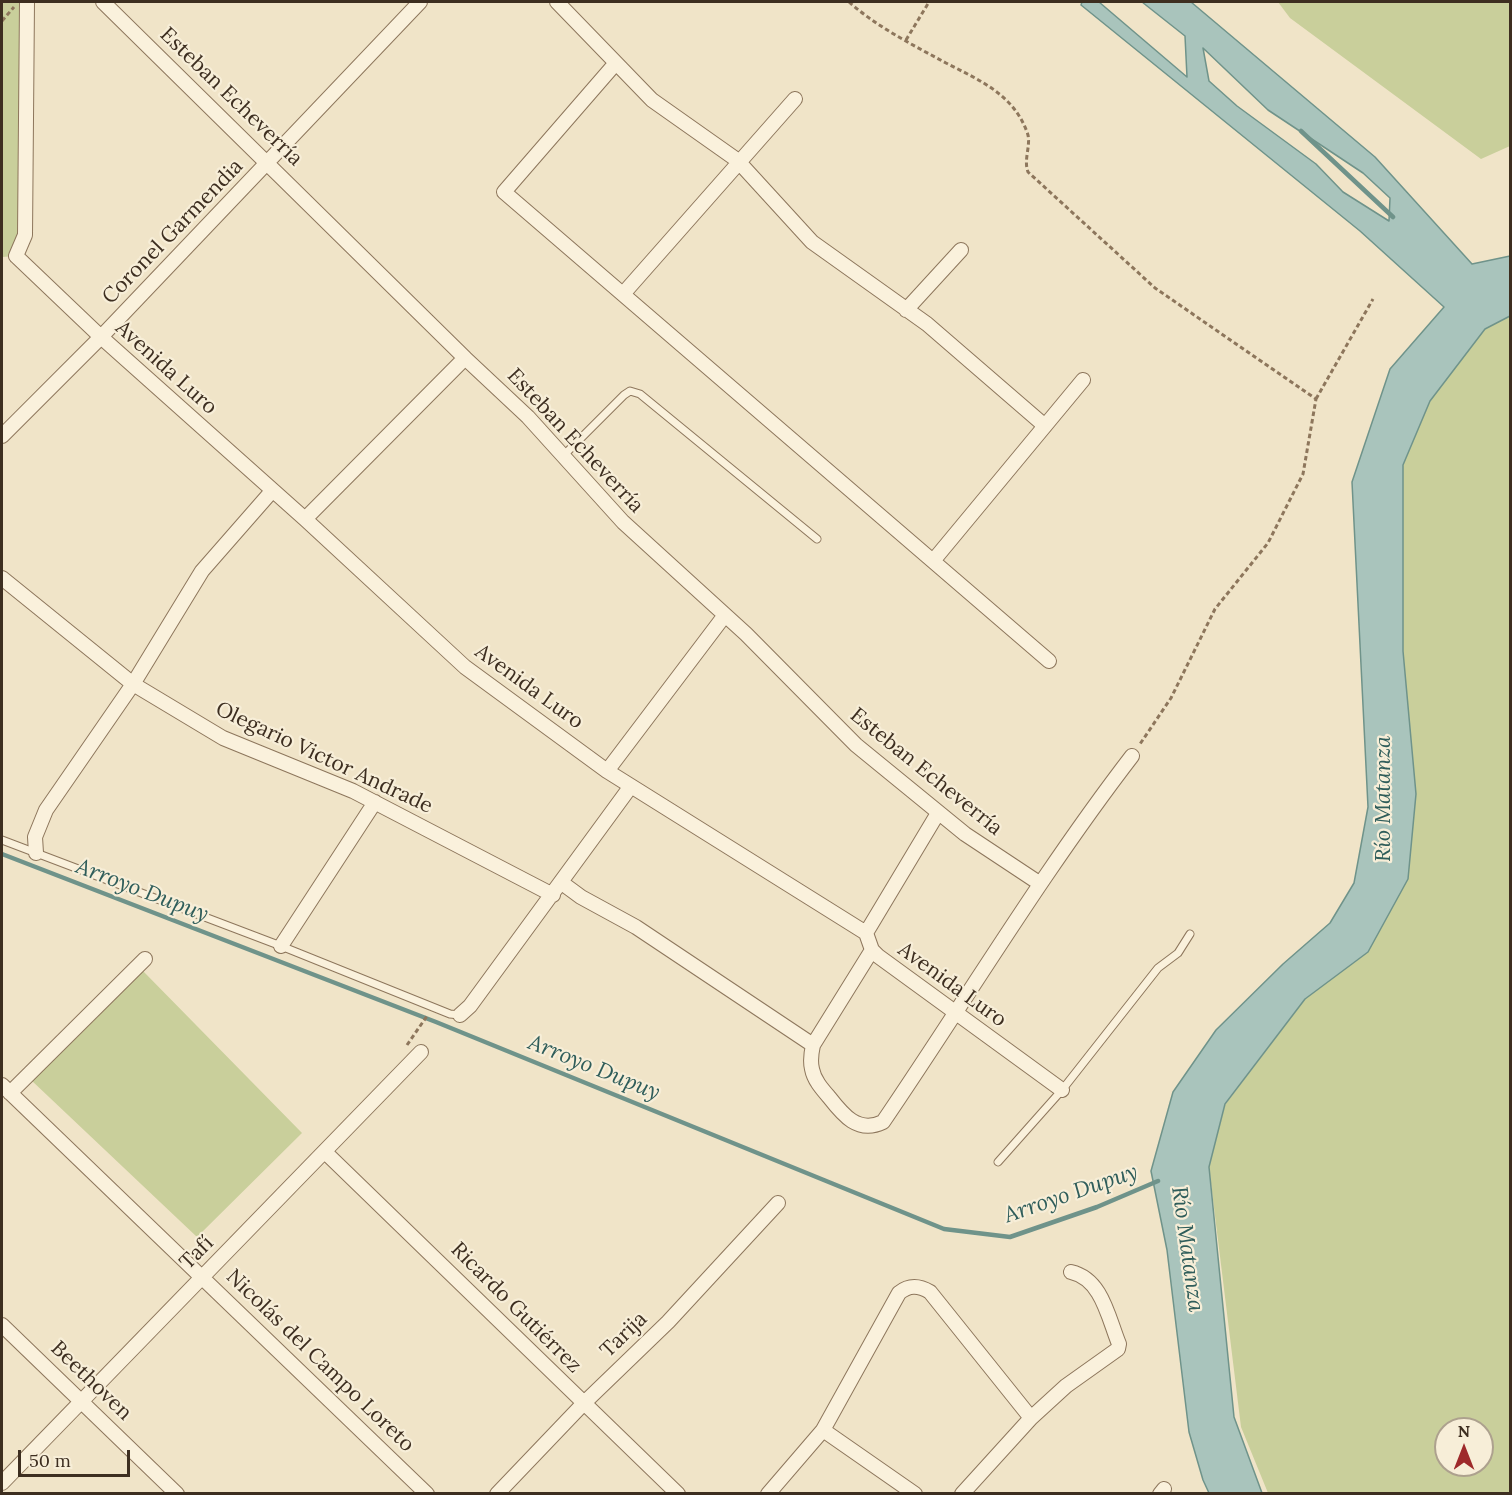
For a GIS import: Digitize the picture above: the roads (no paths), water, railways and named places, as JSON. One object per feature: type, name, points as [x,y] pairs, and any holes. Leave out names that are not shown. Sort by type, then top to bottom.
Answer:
[{"type":"street","points":[[2,257],[16,256],[25,235],[27,2]]},
{"type":"street","name":"Esteban Echeverría","points":[[103,2],[465,358],[509,398],[622,522],[725,615],[832,723],[938,813],[1039,883]]},
{"type":"street","name":"Coronel Garmendia","points":[[2,436],[101,337],[420,2]]},
{"type":"street","points":[[557,2],[652,100],[722,147],[740,163],[812,242],[927,324],[1045,426]]},
{"type":"street","points":[[615,64],[504,192],[1049,661]]},
{"type":"street","points":[[623,294],[795,99]]},
{"type":"street","points":[[906,310],[961,250]]},
{"type":"street","name":"Avenida Luro","points":[[16,256],[101,337],[305,519],[442,649],[607,771],[866,933],[872,950],[1062,1090]]},
{"type":"street","points":[[305,519],[465,358]]},
{"type":"street","points":[[933,561],[1083,380]]},
{"type":"street","points":[[36,854],[35,837],[46,810],[132,684],[202,571],[272,491]]},
{"type":"street","name":"Olegario Victor Andrade","points":[[2,578],[132,684],[234,743],[322,777],[375,802],[553,895]]},
{"type":"street","points":[[607,771],[725,615]]},
{"type":"street","points":[[872,950],[813,1045],[810,1058],[818,1083],[845,1118],[868,1126],[883,1122],[957,1014],[1074,830],[1132,756]]},
{"type":"street","points":[[460,1015],[470,1006],[562,883],[631,786]]},
{"type":"street","points":[[281,946],[375,802]]},
{"type":"street","points":[[866,933],[938,813]]},
{"type":"street","points":[[562,883],[581,897],[628,921],[813,1045]]},
{"type":"street","points":[[6,1088],[144,959]]},
{"type":"street","name":"Tafí","points":[[2,1484],[142,1337],[421,1052]]},
{"type":"street","name":"Nicolás del Campo Loreto","points":[[6,1088],[427,1494]]},
{"type":"street","name":"Ricardo Gutiérrez","points":[[325,1152],[678,1494]]},
{"type":"street","name":"Tarija","points":[[497,1494],[583,1404],[668,1323],[778,1203]]},
{"type":"street","points":[[962,1494],[1031,1418],[1066,1386],[1118,1348],[1119,1344],[1096,1288],[1090,1279],[1071,1272]]},
{"type":"street","points":[[768,1494],[823,1430],[898,1293],[914,1286],[930,1292],[1031,1418]]},
{"type":"street","name":"Beethoven","points":[[2,1325],[177,1494]]},
{"type":"street","points":[[823,1430],[915,1494]]},
{"type":"lane","points":[[563,456],[624,394],[630,391],[640,394],[817,539]]},
{"type":"lane","points":[[2,840],[281,946],[450,1014],[460,1015]]},
{"type":"lane","points":[[998,1162],[1062,1090],[1158,968],[1179,953],[1190,934]]},
{"type":"water","name":"Río Matanza","points":[[1082,2],[1099,2],[1187,77],[1185,36],[1142,2],[1191,2],[1375,157],[1472,264],[1510,256],[1510,316],[1485,329],[1430,401],[1403,465],[1403,651],[1416,794],[1408,879],[1368,952],[1305,999],[1225,1104],[1209,1167],[1234,1417],[1262,1493],[1209,1493],[1203,1480],[1189,1432],[1167,1250],[1151,1171],[1173,1092],[1216,1030],[1283,964],[1330,923],[1354,883],[1368,807],[1352,482],[1390,369],[1444,307],[1360,231],[1081,5]],"holes":[[[1203,48],[1268,110],[1363,173],[1390,198],[1389,221],[1343,192],[1316,164],[1237,106],[1209,81]]]},
{"type":"waterway","points":[[1301,131],[1393,217]]},
{"type":"waterway","name":"Arroyo Dupuy","points":[[2,854],[436,1022],[944,1229],[1010,1237],[1097,1207],[1158,1181]]}]
